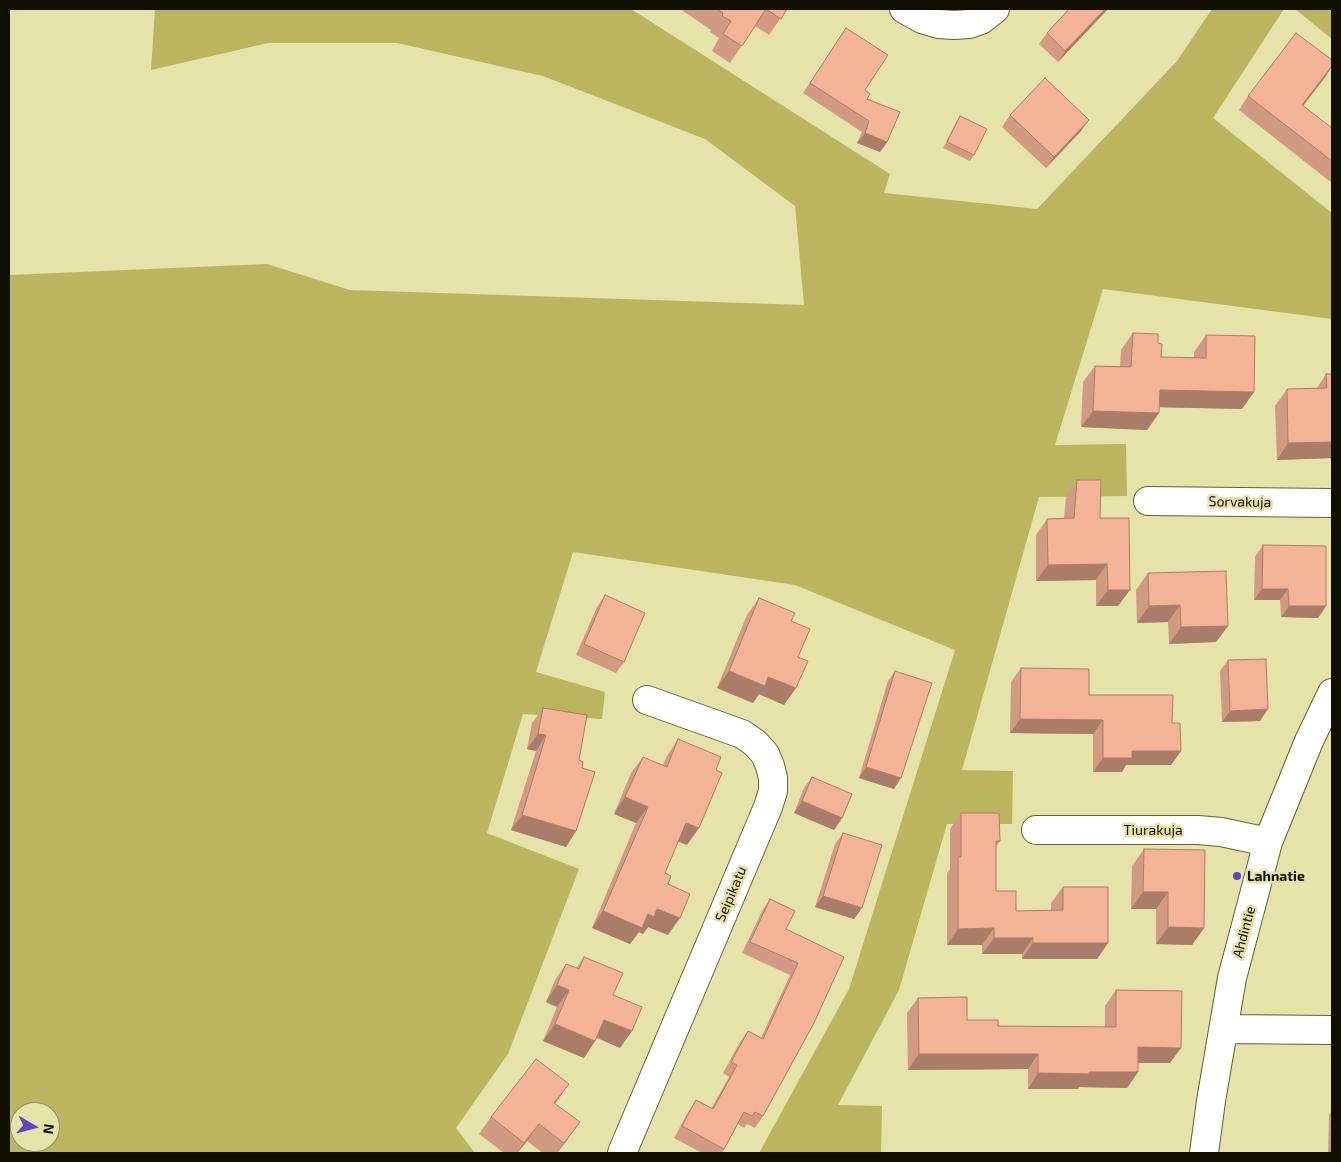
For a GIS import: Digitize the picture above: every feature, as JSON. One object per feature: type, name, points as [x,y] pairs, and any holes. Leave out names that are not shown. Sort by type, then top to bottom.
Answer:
[{"type":"street","points":[[904,9],[922,19],[939,24],[954,25],[969,24],[981,20],[995,9]]},
{"type":"street","name":"Sorvakuja","points":[[1148,501],[1332,503]]},
{"type":"street","name":"Ahdintie","points":[[1204,1153],[1210,1101],[1240,947],[1268,842],[1287,792],[1332,693]]},
{"type":"street","name":"Seipikatu","points":[[622,1153],[765,816],[773,791],[773,778],[770,766],[765,754],[755,743],[742,734],[647,700]]},
{"type":"street","name":"Tiurakuja","points":[[1036,830],[1198,830],[1221,832],[1268,842]]},
{"type":"street","points":[[1224,1029],[1332,1030]]},
{"type":"shaded area","points":[[155,9],[631,9],[890,174],[884,193],[1037,209],[1177,61],[1212,9],[1284,9],[1213,118],[1332,213],[1332,319],[1103,289],[1055,445],[1126,444],[1127,496],[1039,497],[962,770],[1013,771],[1012,824],[947,824],[899,990],[838,1105],[882,1106],[881,1153],[759,1153],[849,989],[955,650],[795,585],[573,552],[536,672],[605,692],[602,719],[523,714],[487,833],[579,869],[508,1054],[456,1128],[475,1153],[9,1153],[9,275],[267,264],[350,290],[804,305],[795,206],[705,139],[543,76],[397,43],[268,43],[151,70]]},
{"type":"shaded area","points":[[1295,9],[1332,9],[1332,39]]},
{"type":"building","points":[[717,9],[766,9],[742,46],[723,34],[731,21],[722,16],[723,13]]},
{"type":"building","points":[[766,9],[787,9],[781,19]]},
{"type":"building","points":[[1069,9],[1105,9],[1065,51],[1047,33]]},
{"type":"building","points":[[846,28],[888,55],[865,90],[870,94],[867,99],[900,112],[887,142],[865,133],[869,121],[810,83]]},
{"type":"building","points":[[1296,33],[1332,60],[1332,66],[1302,105],[1332,128],[1332,161],[1248,96]]},
{"type":"building","points":[[1045,78],[1089,120],[1054,157],[1010,115]]},
{"type":"building","points":[[960,116],[987,129],[974,155],[947,142]]},
{"type":"building","points":[[1133,333],[1158,334],[1158,343],[1162,344],[1161,357],[1206,358],[1206,335],[1255,336],[1254,392],[1160,390],[1159,413],[1093,411],[1095,366],[1131,367]]},
{"type":"building","points":[[1326,374],[1332,374],[1332,442],[1288,443],[1287,389],[1327,388]]},
{"type":"building","points":[[1077,480],[1101,480],[1100,518],[1129,518],[1130,590],[1108,590],[1107,564],[1048,565],[1047,519],[1074,518]]},
{"type":"building","points":[[1263,545],[1326,546],[1326,606],[1289,606],[1288,589],[1262,589]]},
{"type":"building","points":[[1226,571],[1228,626],[1181,627],[1180,605],[1149,606],[1148,573]]},
{"type":"building","points":[[605,595],[645,613],[624,662],[584,644]]},
{"type":"building","points":[[759,598],[795,613],[791,621],[810,629],[798,657],[808,661],[796,688],[768,677],[765,686],[729,671]]},
{"type":"building","points":[[1266,659],[1268,709],[1230,711],[1228,660]]},
{"type":"building","points":[[1021,668],[1089,669],[1089,695],[1173,695],[1172,723],[1180,723],[1181,751],[1132,751],[1132,758],[1103,758],[1103,720],[1020,719]]},
{"type":"building","points":[[895,671],[932,683],[901,778],[866,767]]},
{"type":"building","points":[[543,708],[587,715],[579,760],[583,762],[582,768],[595,772],[576,831],[522,815],[546,735],[538,734]]},
{"type":"building","points":[[678,739],[721,757],[716,770],[722,773],[699,828],[686,823],[665,873],[671,876],[668,884],[690,894],[680,918],[657,909],[654,917],[648,914],[642,928],[603,911],[648,807],[625,797],[643,757],[667,767]]},
{"type":"building","points":[[812,777],[852,794],[842,818],[802,801]]},
{"type":"building","points":[[961,813],[999,813],[1000,841],[996,841],[996,891],[1016,891],[1016,911],[1063,910],[1063,887],[1108,887],[1108,943],[1033,943],[1033,938],[994,938],[994,928],[958,929],[958,857],[961,857]]},
{"type":"building","points":[[843,833],[882,845],[862,908],[823,896]]},
{"type":"building","points":[[1144,849],[1205,850],[1204,928],[1168,927],[1168,892],[1143,892]]},
{"type":"building","points":[[770,899],[795,911],[786,929],[844,957],[814,1023],[763,1116],[755,1112],[752,1116],[744,1112],[724,1149],[682,1126],[696,1100],[713,1109],[737,1065],[731,1062],[748,1031],[763,1039],[798,963],[750,942]]},
{"type":"building","points":[[584,957],[623,973],[613,995],[642,1007],[632,1031],[604,1020],[595,1041],[555,1024],[569,990],[557,985],[566,964],[579,969]]},
{"type":"building","points":[[1116,990],[1182,991],[1181,1048],[1138,1047],[1138,1072],[1089,1072],[1089,1074],[1038,1073],[1038,1054],[919,1054],[918,998],[967,997],[967,1020],[998,1020],[998,1026],[1116,1027]]},
{"type":"building","points":[[536,1059],[569,1084],[554,1103],[580,1122],[564,1143],[539,1124],[524,1143],[491,1117]]},
{"type":"place","name":"Lahnatie","points":[[1237,876]]}]
